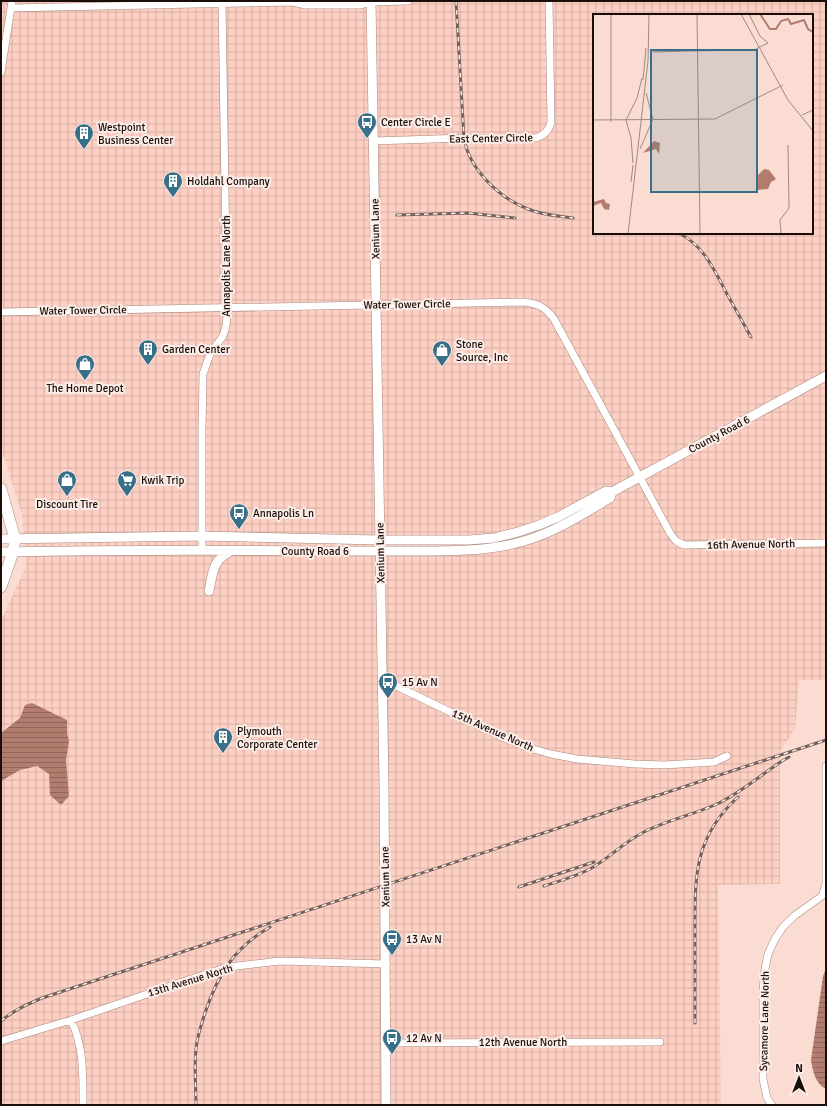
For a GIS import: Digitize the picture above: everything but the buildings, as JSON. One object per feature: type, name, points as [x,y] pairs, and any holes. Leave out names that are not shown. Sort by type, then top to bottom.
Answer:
[{"type":"highway","points":[[1,489],[15,539],[13,552],[1,587]]},
{"type":"main road","name":"Xenium Lane","points":[[370,1],[380,540],[386,964],[386,1105]]},
{"type":"main road","name":"County Road 6","points":[[1,539],[202,536],[380,540],[469,540],[494,538],[539,526],[606,491],[612,492],[826,376]]},
{"type":"main road","name":"County Road 6","points":[[1,552],[475,550],[524,541],[547,532],[610,498],[612,492]]},
{"type":"main road","points":[[209,591],[216,562],[222,556],[234,550]]},
{"type":"street","points":[[1,72],[11,5],[294,1],[305,5],[359,5],[370,1],[408,1]]},
{"type":"street","name":"East Center Circle","points":[[373,141],[464,138],[535,138],[546,133],[550,128],[551,122],[549,1]]},
{"type":"street","name":"Annapolis Lane North","points":[[202,550],[203,374],[210,354],[223,336],[226,326],[227,307],[222,3]]},
{"type":"street","name":"Water Tower Circle","points":[[1,312],[524,302],[542,306],[554,319],[670,532],[676,540]]},
{"type":"street","name":"16th Avenue North","points":[[676,540],[684,545],[826,543]]},
{"type":"street","name":"15th Avenue North","points":[[382,680],[502,737],[526,747],[551,754],[577,759],[664,765],[714,762],[728,756]]},
{"type":"street","name":"Sycamore Lane North","points":[[772,1105],[767,1098],[763,1079],[764,969],[768,954],[783,927],[794,916],[817,901],[824,892],[826,884],[826,766]]},
{"type":"street","name":"13th Avenue North","points":[[1,1041],[71,1020],[225,968],[280,961],[386,964]]},
{"type":"street","points":[[71,1020],[78,1039],[82,1062],[83,1105]]},
{"type":"street","name":"12th Avenue North","points":[[386,1043],[660,1042]]},
{"type":"shaded area","points":[[1,1],[826,1],[826,680],[799,680],[795,729],[780,751],[780,884],[718,885],[721,1105],[1,1105],[1,621],[26,566],[22,514],[1,448]]},
{"type":"shaded area","points":[[32,703],[67,720],[67,733],[69,741],[66,760],[69,796],[61,805],[50,795],[49,774],[37,766],[20,770],[1,781],[1,733],[20,718],[25,705]]},
{"type":"shaded area","points":[[826,969],[826,1089],[819,1084],[814,1073],[811,1060],[823,976]]},
{"type":"railway","points":[[456,1],[464,138],[472,161],[487,181],[506,198],[539,213],[573,218]]},
{"type":"railway","points":[[397,215],[468,213],[515,218]]},
{"type":"railway","points":[[680,234],[695,244],[707,259],[718,276],[751,337]]},
{"type":"railway","points":[[1,1021],[16,1010],[42,998],[826,740]]},
{"type":"railway","points":[[544,886],[573,877],[590,869],[635,837],[651,828],[719,803],[735,794],[789,757]]},
{"type":"railway","points":[[695,1023],[695,895],[700,860],[712,828],[723,812],[738,797]]},
{"type":"railway","points":[[519,887],[594,862]]},
{"type":"railway","points":[[196,1105],[195,1063],[198,1036],[210,999],[222,974],[237,953],[257,935],[270,927]]},
{"type":"place","name":"Center Circle E","points":[[367,139]]},
{"type":"place","name":"Westpoint Business Center","points":[[84,150]]},
{"type":"place","name":"Holdahl Company","points":[[173,198]]},
{"type":"place","name":"Garden Center","points":[[148,366]]},
{"type":"place","name":"Stone Source, Inc","points":[[442,367]]},
{"type":"place","name":"The Home Depot","points":[[85,381]]},
{"type":"place","name":"Discount Tire","points":[[67,497]]},
{"type":"place","name":"Kwik Trip","points":[[127,497]]},
{"type":"place","name":"Annapolis Ln","points":[[239,530]]},
{"type":"place","name":"15 Av N","points":[[388,699]]},
{"type":"place","name":"Plymouth Corporate Center","points":[[223,754]]},
{"type":"place","name":"13 Av N","points":[[392,956]]},
{"type":"place","name":"12 Av N","points":[[392,1055]]}]
